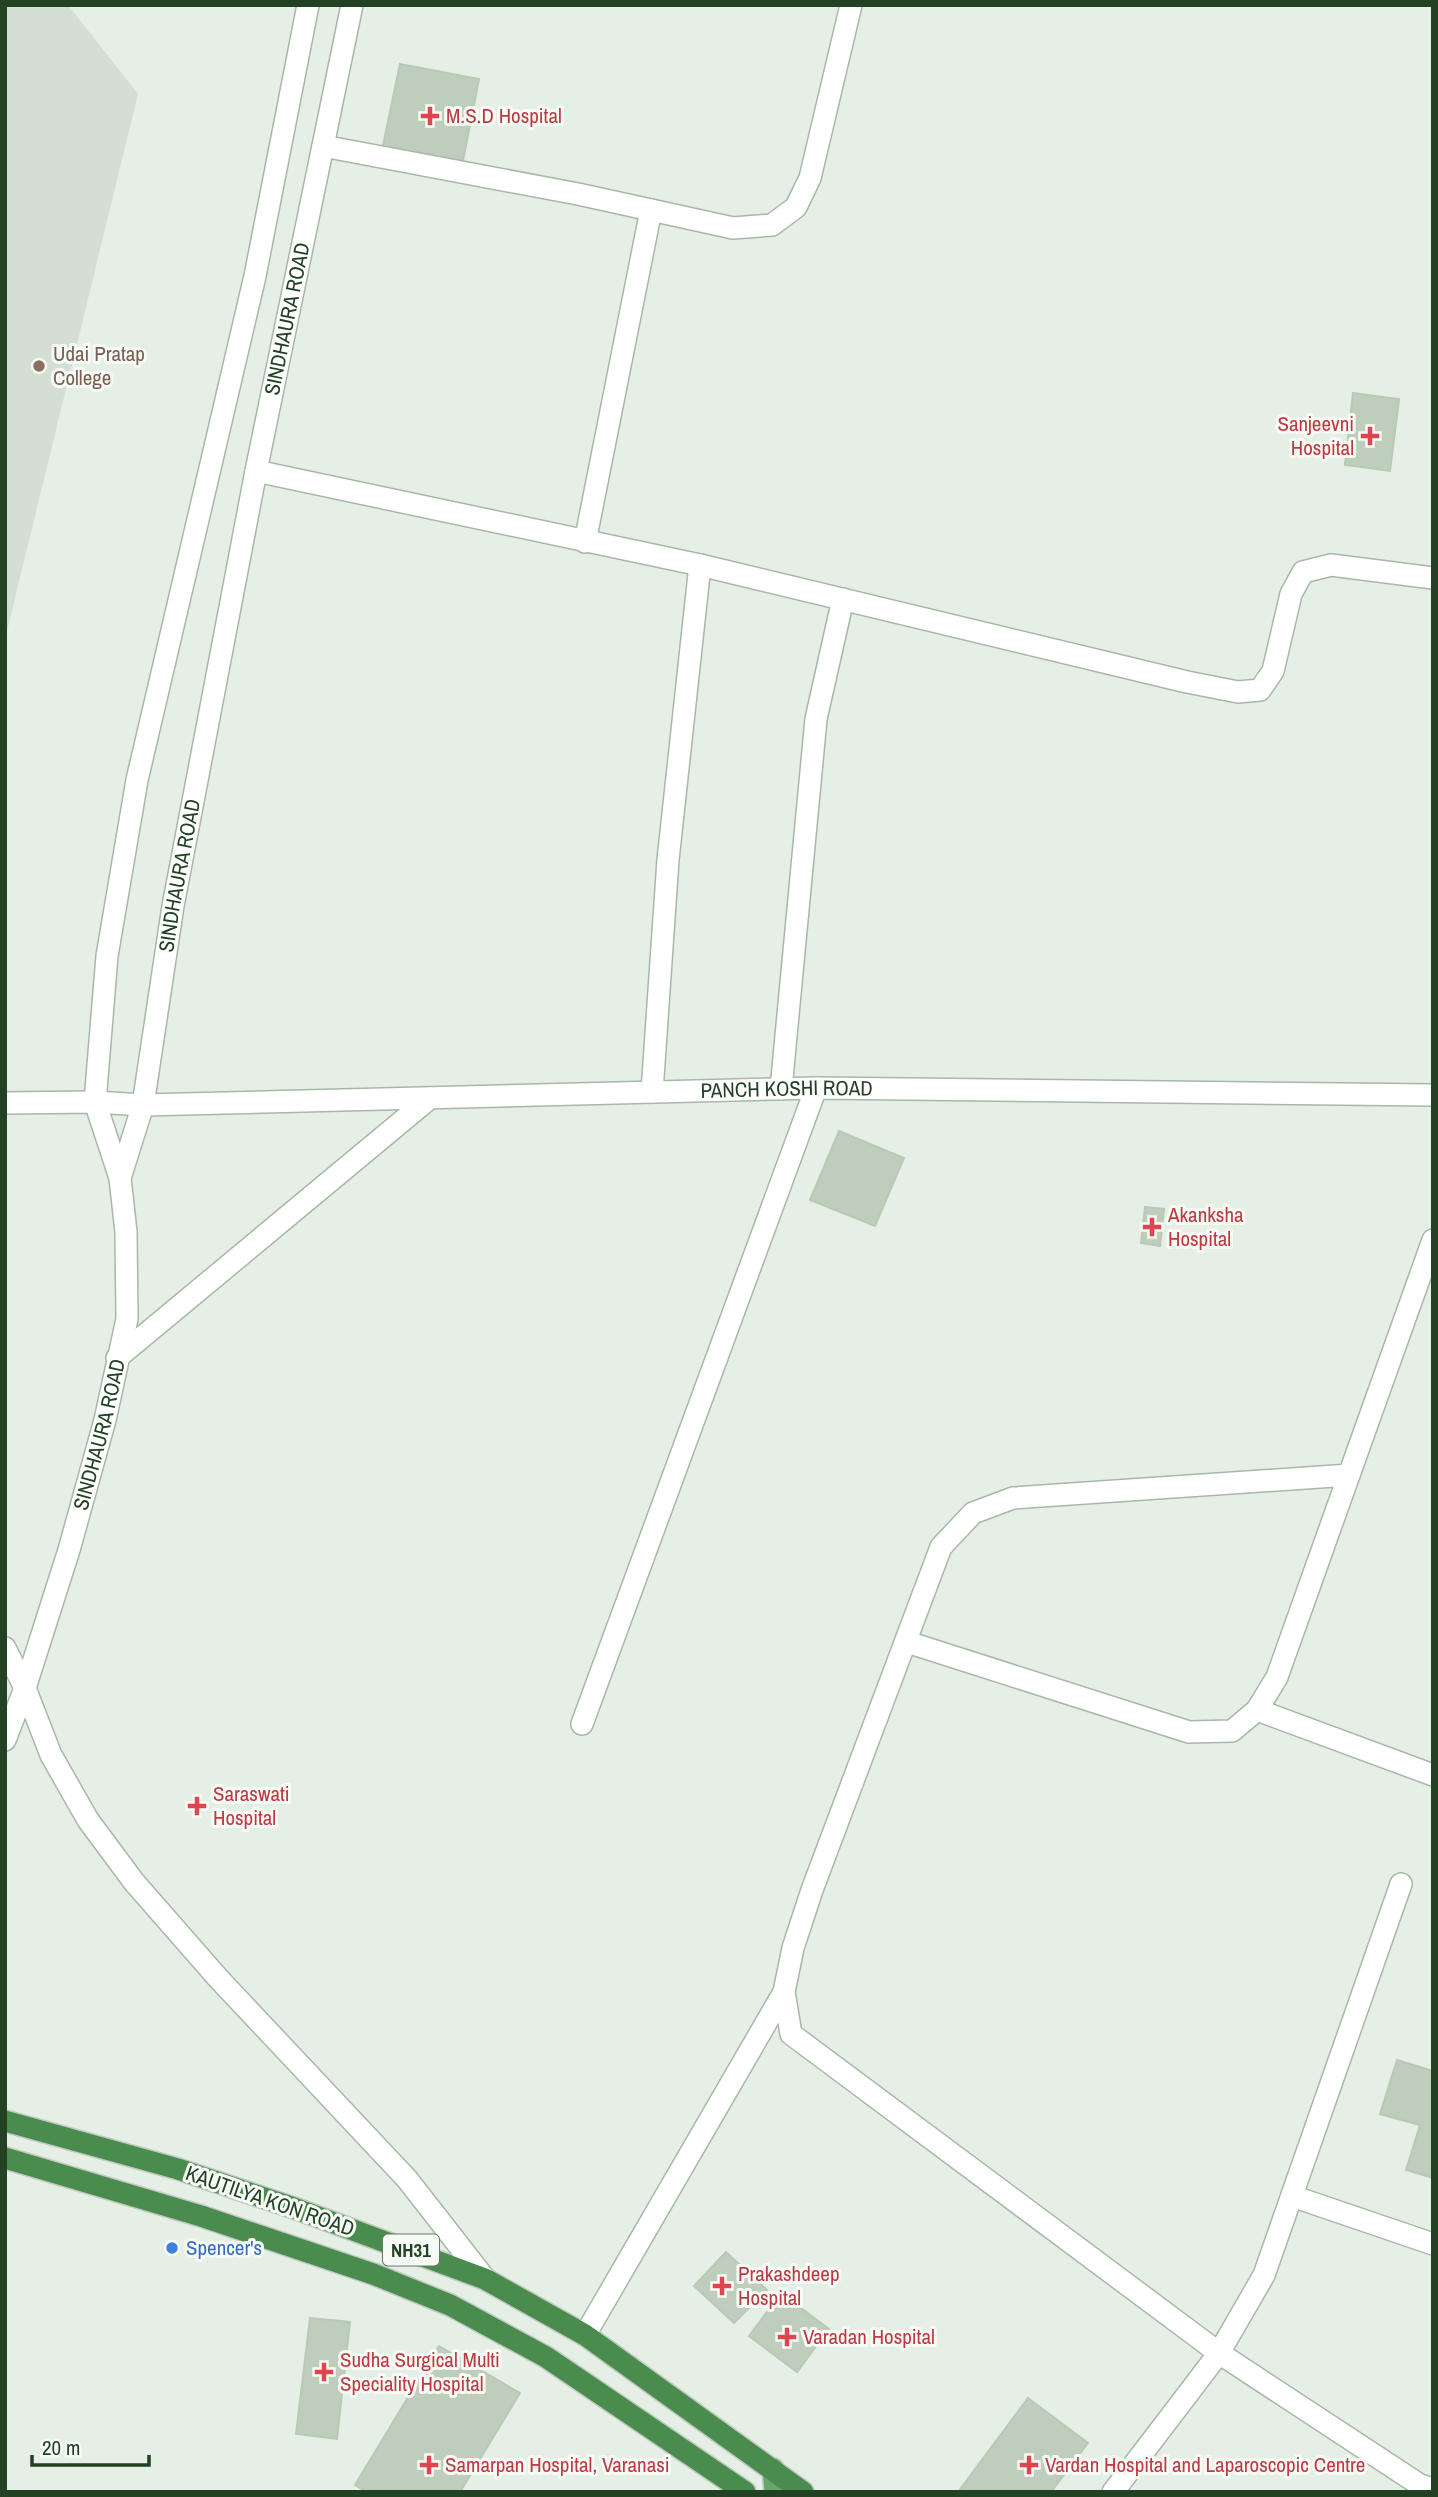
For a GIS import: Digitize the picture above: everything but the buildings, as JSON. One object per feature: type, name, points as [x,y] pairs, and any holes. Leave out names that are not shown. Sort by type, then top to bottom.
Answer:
[{"type":"highway","name":"KAUTILYA KON ROAD","points":[[5,2120],[190,2173],[485,2278],[585,2334],[803,2492]]},
{"type":"highway","name":"KAUTILYA KON ROAD","points":[[5,2158],[201,2216],[373,2274],[450,2305],[546,2357],[745,2492]]},
{"type":"main road","points":[[773,2469],[775,2492]]},
{"type":"street","points":[[120,1178],[95,1102],[107,956],[137,780],[255,276],[308,5]]},
{"type":"street","name":"SINDHAURA ROAD","points":[[5,1740],[25,1688],[69,1550],[105,1420],[127,1319],[126,1232],[120,1178],[143,1105],[173,906],[256,471],[352,5]]},
{"type":"street","points":[[323,146],[651,209],[733,228],[772,225],[796,207],[810,178],[851,5]]},
{"type":"street","points":[[585,542],[651,209]]},
{"type":"street","points":[[256,471],[700,565],[1238,692],[1260,690],[1273,671],[1291,594],[1303,572],[1331,565],[1433,578]]},
{"type":"street","points":[[652,1092],[668,860],[700,565]]},
{"type":"street","points":[[781,1089],[816,719],[843,599]]},
{"type":"street","points":[[582,1724],[816,1088]]},
{"type":"street","name":"PANCH KOSHI ROAD","points":[[5,1103],[95,1102],[143,1105],[816,1088],[1433,1095]]},
{"type":"street","points":[[117,1358],[430,1098]]},
{"type":"street","points":[[907,1642],[1189,1732],[1232,1731],[1257,1710],[1277,1677],[1433,1240]]},
{"type":"street","points":[[585,2334],[784,1992],[793,1948],[812,1890],[941,1547],[973,1513],[1013,1498],[1349,1475]]},
{"type":"street","points":[[5,1648],[25,1688],[51,1755],[88,1820],[134,1882],[218,1978],[407,2179],[485,2278]]},
{"type":"street","points":[[1257,1710],[1433,1775]]},
{"type":"street","points":[[1113,2492],[1219,2353],[1264,2275],[1401,1884]]},
{"type":"street","points":[[784,1992],[791,2034],[1219,2353],[1420,2485],[1433,2489]]},
{"type":"street","points":[[1292,2196],[1433,2244]]},
{"type":"shaded area","name":"Udai Pratap College","points":[[5,5],[68,5],[138,94],[5,639]]},
{"type":"place","name":"M.S.D Hospital","points":[[430,116]]},
{"type":"place","name":"Udai Pratap College","points":[[39,366]]},
{"type":"place","name":"Sanjeevni Hospital","points":[[1370,436]]},
{"type":"place","name":"Akanksha Hospital","points":[[1152,1227]]},
{"type":"place","name":"Saraswati Hospital","points":[[197,1806]]},
{"type":"place","name":"Spencer's","points":[[172,2248]]},
{"type":"place","name":"Prakashdeep Hospital","points":[[722,2286]]},
{"type":"place","name":"Varadan Hospital","points":[[787,2337]]},
{"type":"place","name":"Sudha Surgical Multi Speciality Hospital","points":[[324,2372]]},
{"type":"place","name":"Samarpan Hospital, Varanasi","points":[[429,2465]]},
{"type":"place","name":"Vardan Hospital and Laparoscopic Centre","points":[[1029,2465]]}]
